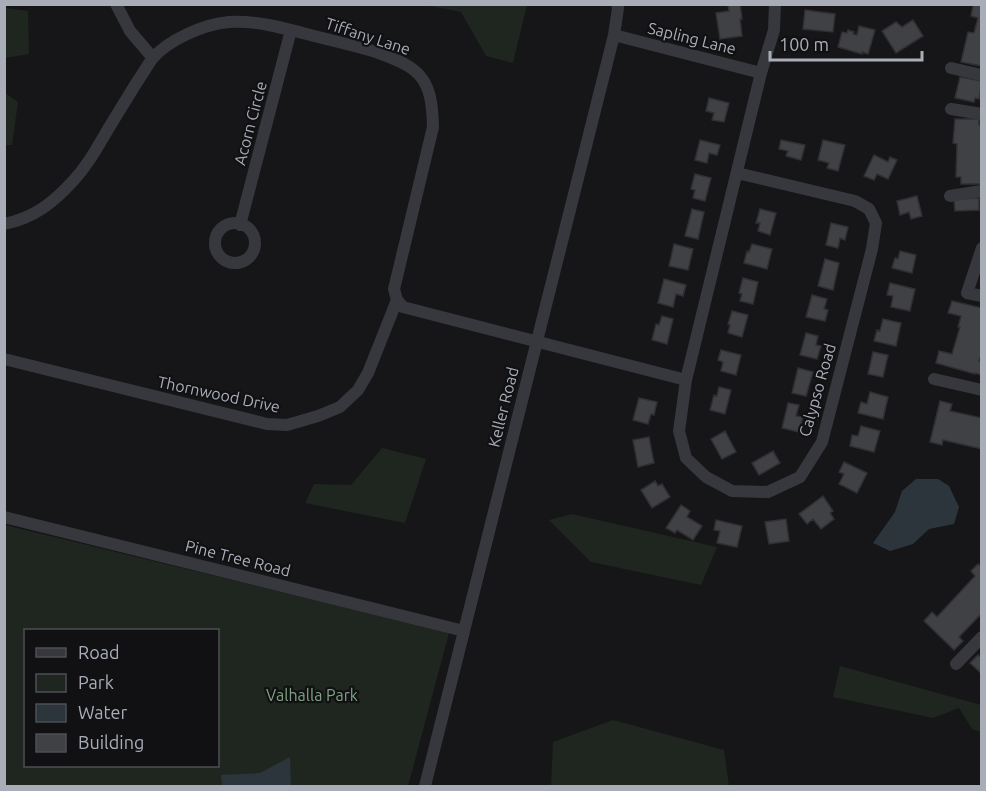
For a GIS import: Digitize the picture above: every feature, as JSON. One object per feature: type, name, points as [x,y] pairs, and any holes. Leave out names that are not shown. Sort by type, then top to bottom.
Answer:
[{"type":"street","points":[[116,4],[130,31],[153,58]]},
{"type":"street","name":"Keller Road","points":[[425,786],[614,35],[617,4]]},
{"type":"street","name":"Calypso Road","points":[[737,173],[855,201],[869,209],[876,224],[872,249],[822,442],[800,477],[768,492],[732,491],[706,477],[686,458],[679,430],[686,380],[761,73],[774,30],[775,4]]},
{"type":"street","name":"Tiffany Lane","points":[[4,224],[30,215],[57,198],[84,169],[153,58],[178,38],[203,28],[228,22],[262,24],[346,44],[394,59],[411,67],[428,87],[433,127],[394,289],[397,300]]},
{"type":"street","name":"Acorn Circle","points":[[240,225],[291,30]]},
{"type":"street","name":"Sapling Lane","points":[[614,35],[761,73]]},
{"type":"street","points":[[951,68],[981,75]]},
{"type":"street","points":[[951,109],[981,114]]},
{"type":"street","points":[[950,196],[981,191]]},
{"type":"street","points":[[981,248],[966,292],[981,296]]},
{"type":"street","points":[[397,300],[404,307],[686,380]]},
{"type":"street","name":"Thornwood Drive","points":[[4,359],[267,424],[288,426],[318,417],[340,407],[358,390],[368,374],[397,300]]},
{"type":"street","points":[[934,379],[981,390]]},
{"type":"street","name":"Pine Tree Road","points":[[4,518],[464,631]]},
{"type":"street","points":[[956,664],[981,637]]},
{"type":"green space","points":[[425,5],[527,5],[513,63],[486,56],[461,12]]},
{"type":"green space","points":[[5,8],[28,11],[29,54],[5,58]]},
{"type":"green space","points":[[4,92],[18,102],[12,145],[5,145]]},
{"type":"green space","points":[[382,448],[426,459],[405,523],[305,503],[314,484],[351,485]]},
{"type":"green space","points":[[572,514],[717,547],[701,585],[591,562],[549,520]]},
{"type":"green space","name":"Valhalla Park","points":[[5,525],[449,633],[408,786],[5,786]]},
{"type":"green space","points":[[840,666],[981,705],[981,732],[972,729],[959,708],[933,718],[833,697]]},
{"type":"green space","points":[[613,720],[724,750],[729,786],[551,786],[553,742]]},
{"type":"water","points":[[916,479],[938,479],[949,486],[959,507],[954,524],[929,529],[913,544],[890,551],[873,543],[895,512],[902,491]]},
{"type":"water","points":[[290,757],[291,786],[222,786],[221,775],[260,773]]},
{"type":"building","points":[[728,4],[740,4],[742,36],[720,39],[716,13],[729,11]]},
{"type":"building","points":[[971,4],[982,4],[982,66],[961,62],[968,32],[974,33],[978,18],[971,16],[973,6]]},
{"type":"building","points":[[805,10],[835,14],[833,32],[803,29]]},
{"type":"building","points":[[913,20],[923,36],[896,53],[882,31],[896,22],[902,27]]},
{"type":"building","points":[[859,26],[875,30],[868,54],[838,47],[842,32],[847,33],[848,30],[857,35]]},
{"type":"building","points":[[960,77],[982,81],[979,99],[975,98],[974,102],[955,98]]},
{"type":"building","points":[[709,98],[729,103],[724,122],[712,120],[714,113],[706,111]]},
{"type":"building","points":[[955,119],[979,119],[979,125],[982,125],[982,184],[961,184],[961,177],[956,177],[957,144],[953,143]]},
{"type":"building","points":[[700,140],[720,145],[717,155],[709,153],[707,163],[695,160]]},
{"type":"building","points":[[781,140],[805,145],[801,160],[786,156],[788,151],[779,149]]},
{"type":"building","points":[[823,140],[845,145],[838,171],[827,168],[829,163],[818,160]]},
{"type":"building","points":[[874,155],[888,162],[890,157],[897,160],[888,179],[877,174],[874,180],[864,176]]},
{"type":"building","points":[[695,174],[711,178],[705,201],[693,198],[695,190],[691,189]]},
{"type":"building","points":[[917,196],[922,216],[911,219],[909,212],[900,215],[897,201]]},
{"type":"building","points":[[979,198],[979,210],[955,211],[954,199]]},
{"type":"building","points":[[692,209],[704,212],[698,239],[685,236]]},
{"type":"building","points":[[760,209],[776,213],[770,235],[758,231],[760,223],[756,223]]},
{"type":"building","points":[[831,223],[848,227],[845,240],[840,238],[838,248],[826,245]]},
{"type":"building","points":[[674,244],[693,249],[688,270],[669,266]]},
{"type":"building","points":[[752,244],[772,249],[767,269],[744,263],[747,251],[749,252]]},
{"type":"building","points":[[900,251],[916,255],[912,273],[892,268]]},
{"type":"building","points":[[825,259],[839,263],[833,290],[818,286]]},
{"type":"building","points":[[743,278],[758,282],[753,304],[740,301],[742,294],[739,293]]},
{"type":"building","points":[[664,279],[686,285],[683,296],[676,294],[673,307],[658,303]]},
{"type":"building","points":[[890,283],[915,289],[910,311],[891,307],[893,296],[887,295]]},
{"type":"building","points":[[812,295],[827,299],[824,309],[828,310],[825,321],[806,317]]},
{"type":"building","points":[[952,301],[982,308],[982,352],[979,361],[982,362],[982,375],[936,363],[939,351],[952,354],[960,327],[958,327],[961,316],[948,313]]},
{"type":"building","points":[[732,311],[748,315],[742,337],[728,333]]},
{"type":"building","points":[[662,316],[673,319],[667,344],[652,340],[656,324],[659,325]]},
{"type":"building","points":[[883,319],[901,323],[896,346],[874,341]]},
{"type":"building","points":[[806,333],[818,336],[816,345],[821,346],[817,359],[800,355]]},
{"type":"building","points":[[721,350],[741,355],[736,375],[721,371],[723,362],[718,360]]},
{"type":"building","points":[[873,352],[888,355],[883,377],[868,374]]},
{"type":"building","points":[[798,368],[813,372],[806,396],[792,393]]},
{"type":"building","points":[[719,387],[731,390],[725,414],[710,410]]},
{"type":"building","points":[[870,392],[888,397],[883,419],[858,413],[861,402],[867,404]]},
{"type":"building","points":[[639,398],[657,402],[654,415],[651,414],[648,424],[633,420]]},
{"type":"building","points":[[940,401],[952,404],[950,411],[982,418],[982,449],[943,440],[942,445],[930,442]]},
{"type":"building","points":[[788,403],[799,405],[796,416],[803,417],[799,432],[782,428]]},
{"type":"building","points":[[861,426],[880,431],[874,452],[850,446],[852,435],[858,436]]},
{"type":"building","points":[[725,431],[736,452],[722,459],[711,439]]},
{"type":"building","points":[[649,437],[654,463],[638,467],[633,440]]},
{"type":"building","points":[[773,451],[780,463],[759,475],[752,463]]},
{"type":"building","points":[[844,462],[867,473],[857,493],[839,484],[844,474],[839,472]]},
{"type":"building","points":[[655,481],[658,486],[662,484],[670,497],[652,508],[641,490]]},
{"type":"building","points":[[823,496],[833,511],[830,513],[834,519],[821,529],[813,519],[807,524],[799,514]]},
{"type":"building","points":[[681,505],[690,511],[687,517],[702,526],[693,540],[677,530],[675,533],[666,528]]},
{"type":"building","points":[[786,519],[789,541],[769,544],[765,522]]},
{"type":"building","points":[[716,520],[742,526],[737,547],[717,543],[720,531],[714,530]]},
{"type":"building","points":[[978,564],[982,567],[982,613],[959,637],[963,641],[954,650],[924,621],[932,612],[937,617],[975,576],[971,571]]},
{"type":"building","points":[[978,655],[982,658],[982,674],[970,663]]}]
